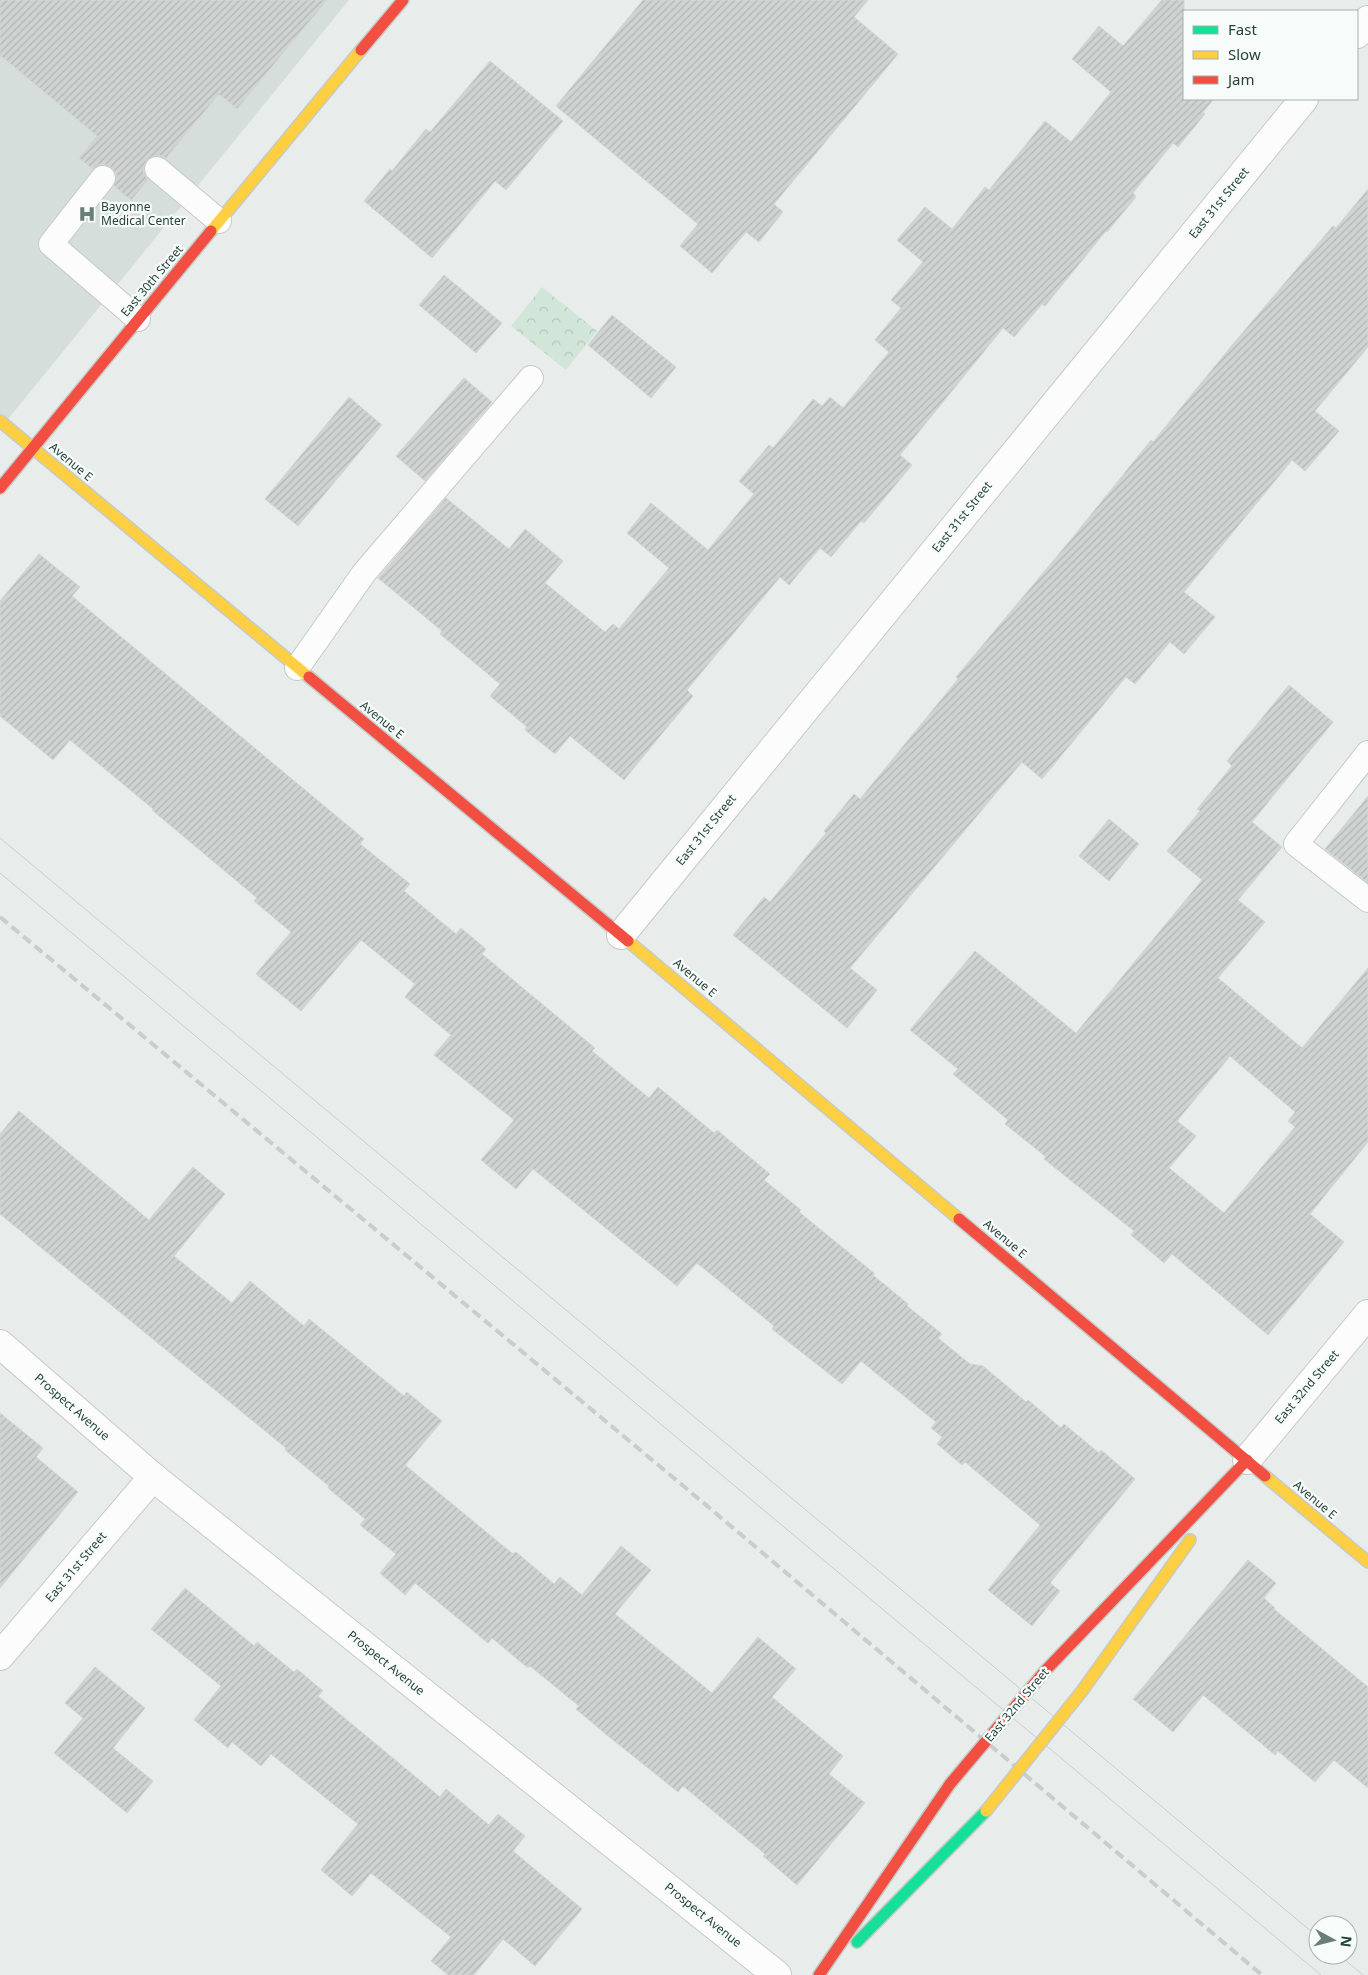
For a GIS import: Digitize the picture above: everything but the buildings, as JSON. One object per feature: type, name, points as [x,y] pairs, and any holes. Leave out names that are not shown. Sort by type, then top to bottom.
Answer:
[{"type":"street","name":"East 30th Street","points":[[0,488],[403,0]]},
{"type":"street","points":[[1358,33],[1368,20]]},
{"type":"street","name":"East 31st Street","points":[[621,935],[1303,100]]},
{"type":"street","name":"Avenue E","points":[[0,421],[621,935],[1368,1562]]},
{"type":"street","name":"East 32nd Street","points":[[818,1975],[950,1784],[1045,1671],[1247,1460],[1368,1314]]},
{"type":"street","name":"Prospect Avenue","points":[[0,1344],[153,1477],[778,1975]]},
{"type":"street","name":"East 32nd Street","points":[[824,1975],[986,1811],[1082,1691],[1247,1460]]},
{"type":"street","name":"East 31st Street","points":[[0,1656],[153,1477]]},
{"type":"lane","points":[[157,169],[220,221]]},
{"type":"lane","points":[[103,178],[51,244],[138,319]]},
{"type":"lane","points":[[297,668],[364,573],[531,378]]},
{"type":"lane","points":[[1368,753],[1296,844],[1368,900]]},
{"type":"shaded area","name":"Bayonne Medical Center","points":[[0,0],[349,0],[0,429]]},
{"type":"green space","points":[[542,287],[597,331],[566,370],[511,326]]},
{"type":"tram line","points":[[0,838],[1308,1929]]},
{"type":"tram line","points":[[0,873],[1321,1975]]},
{"type":"tram line","points":[[1351,1965],[1363,1975]]},
{"type":"railway","points":[[0,917],[687,1489],[1262,1975]]},
{"type":"traffic: fast","points":[[857,1942],[986,1811]]},
{"type":"traffic: slow","points":[[211,231],[361,50]]},
{"type":"traffic: slow","points":[[0,421],[309,677]]},
{"type":"traffic: slow","points":[[628,941],[959,1219]]},
{"type":"traffic: slow","points":[[1265,1476],[1368,1562]]},
{"type":"traffic: slow","points":[[1082,1691],[1190,1540]]},
{"type":"traffic: slow","points":[[986,1811],[1082,1691]]},
{"type":"traffic: jam","points":[[361,50],[403,0]]},
{"type":"traffic: jam","points":[[0,488],[211,231]]},
{"type":"traffic: jam","points":[[309,677],[628,941]]},
{"type":"traffic: jam","points":[[959,1219],[1265,1476]]},
{"type":"traffic: jam","points":[[1045,1671],[1247,1460]]},
{"type":"traffic: jam","points":[[950,1784],[1045,1671]]},
{"type":"traffic: jam","points":[[819,1975],[950,1784]]},
{"type":"place","name":"Bayonne Medical Center","points":[[87,214]]}]
